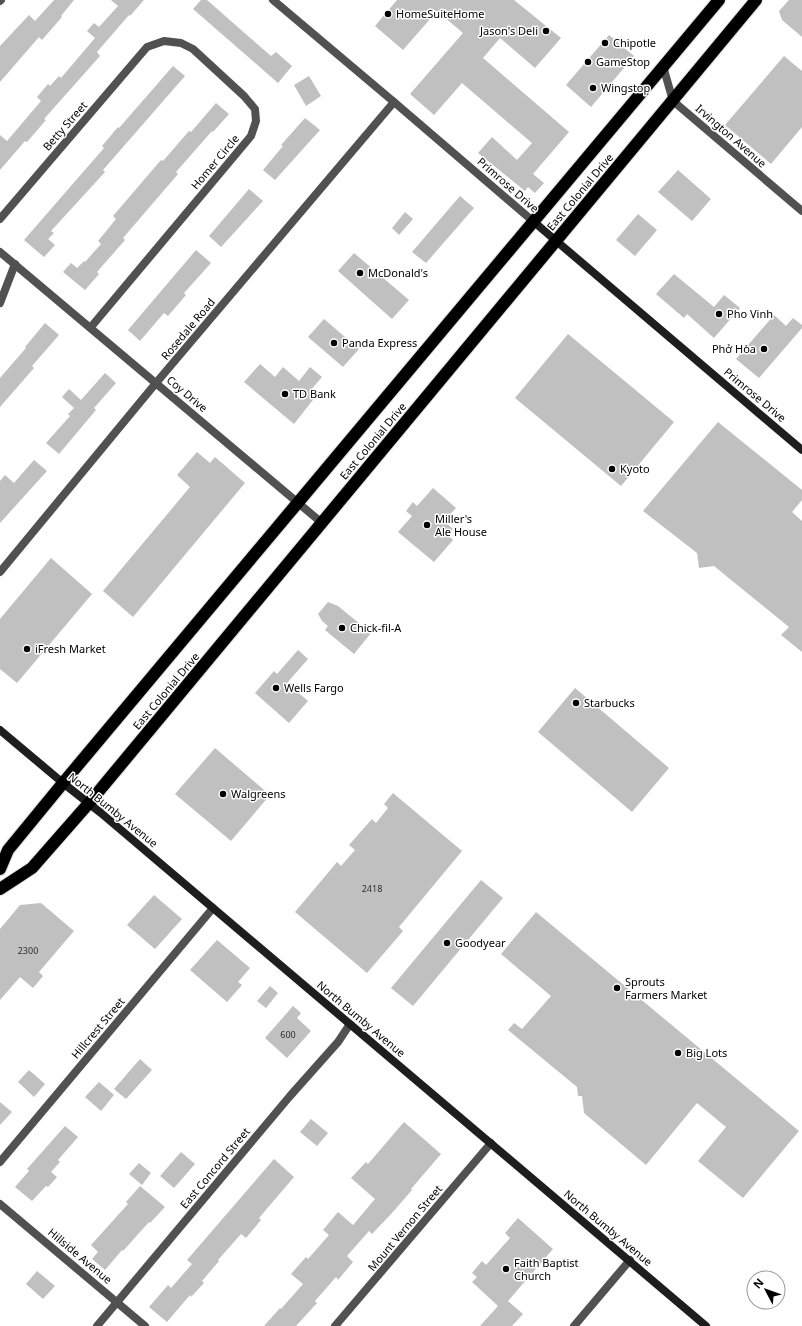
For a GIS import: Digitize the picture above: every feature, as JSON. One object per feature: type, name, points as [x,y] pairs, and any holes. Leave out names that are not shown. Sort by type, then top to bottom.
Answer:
[{"type":"highway","name":"East Colonial Drive","points":[[0,869],[8,850],[63,783],[719,0]]},
{"type":"highway","name":"East Colonial Drive","points":[[0,889],[32,868],[90,803],[756,0]]},
{"type":"street","name":"Primrose Drive","points":[[272,0],[394,102],[802,450]]},
{"type":"street","name":"Homer Circle","points":[[91,327],[251,136],[256,121],[255,109],[244,96],[193,50],[181,43],[164,41],[147,48]]},
{"type":"street","name":"Betty Street","points":[[0,218],[147,48]]},
{"type":"street","points":[[663,66],[673,101]]},
{"type":"street","name":"Irvington Avenue","points":[[673,101],[802,211]]},
{"type":"street","name":"Rosedale Road","points":[[0,572],[156,383],[394,102]]},
{"type":"street","name":"Coy Drive","points":[[0,252],[91,327],[322,523]]},
{"type":"street","points":[[0,303],[15,264]]},
{"type":"street","name":"North Bumby Avenue","points":[[0,730],[63,783],[90,803],[491,1144],[630,1260],[705,1326]]},
{"type":"street","name":"Hillcrest Street","points":[[0,1162],[213,908]]},
{"type":"street","name":"East Concord Street","points":[[97,1326],[290,1096],[338,1042],[350,1024]]},
{"type":"street","name":"Mount Vernon Street","points":[[335,1326],[491,1144]]},
{"type":"street","name":"Hillside Avenue","points":[[0,1204],[145,1326]]},
{"type":"street","points":[[574,1326],[630,1260]]},
{"type":"building","points":[[54,0],[74,0],[61,16],[62,17],[42,40],[39,37],[0,82],[0,46],[29,15],[35,21]]},
{"type":"building","points":[[111,0],[144,0],[97,52],[100,56],[44,119],[46,120],[27,142],[25,141],[0,170],[0,135],[7,141],[41,101],[37,97],[48,84],[50,86],[59,76],[61,78],[95,38],[87,31],[94,23],[99,27],[118,6]]},
{"type":"building","points":[[201,0],[207,0],[271,56],[276,52],[292,66],[278,83],[193,9]]},
{"type":"building","points":[[397,0],[514,0],[561,38],[535,68],[500,38],[483,58],[569,132],[533,174],[544,183],[535,193],[528,187],[525,191],[478,153],[492,137],[517,160],[532,143],[462,83],[434,115],[410,94],[463,33],[437,11],[403,50],[375,26]]},
{"type":"building","points":[[789,0],[802,0],[802,37],[782,20],[779,11]]},
{"type":"building","points":[[609,35],[634,56],[591,107],[566,85]]},
{"type":"building","points":[[784,56],[802,71],[802,127],[771,164],[725,125]]},
{"type":"building","points":[[173,66],[185,76],[103,170],[105,172],[51,231],[54,233],[48,239],[55,245],[44,257],[24,240],[104,148],[102,146],[118,127],[119,128]]},
{"type":"building","points":[[309,76],[321,96],[306,106],[294,85]]},
{"type":"building","points":[[216,103],[229,114],[176,172],[178,174],[123,238],[125,240],[97,272],[99,274],[85,290],[63,272],[71,263],[77,268],[84,261],[85,262],[101,244],[98,241],[116,219],[113,216],[161,160],[163,161],[189,131],[191,132]]},
{"type":"building","points":[[305,118],[320,130],[275,180],[263,170],[283,146],[281,145]]},
{"type":"building","points":[[678,170],[711,199],[692,221],[658,192]]},
{"type":"building","points":[[249,189],[263,201],[221,247],[209,236]]},
{"type":"building","points":[[460,196],[474,208],[426,263],[412,252]]},
{"type":"building","points":[[405,212],[413,219],[399,235],[392,228]]},
{"type":"building","points":[[638,214],[657,230],[635,256],[616,240]]},
{"type":"building","points":[[196,250],[211,263],[184,293],[186,295],[168,316],[164,313],[140,341],[128,330]]},
{"type":"building","points":[[354,253],[409,300],[392,319],[338,271]]},
{"type":"building","points":[[674,274],[714,307],[724,295],[740,308],[714,338],[687,314],[684,318],[656,294]]},
{"type":"building","points":[[774,315],[786,326],[793,318],[802,325],[802,328],[759,378],[736,359]]},
{"type":"building","points":[[324,319],[359,349],[343,367],[308,337]]},
{"type":"building","points":[[45,323],[59,335],[32,366],[34,368],[0,407],[0,378]]},
{"type":"building","points":[[568,334],[674,422],[621,486],[515,398]]},
{"type":"building","name":"TD Bank","points":[[260,364],[275,377],[283,367],[299,381],[310,367],[322,377],[310,391],[316,396],[294,424],[244,382]]},
{"type":"building","points":[[105,373],[116,383],[94,408],[96,410],[59,454],[46,443],[70,416],[68,414],[74,408],[62,397],[69,389],[81,400]]},
{"type":"building","points":[[718,422],[802,490],[802,500],[792,512],[802,521],[802,652],[781,635],[789,627],[714,566],[699,568],[697,553],[643,511]]},
{"type":"building","points":[[197,452],[210,463],[215,457],[245,483],[133,617],[103,591],[190,487],[177,475]]},
{"type":"building","points":[[34,460],[47,471],[0,523],[0,481],[5,475],[14,483]]},
{"type":"building","name":"Miller's Ale House","points":[[433,488],[456,508],[444,521],[453,529],[448,535],[453,540],[434,562],[398,532],[412,516],[406,511],[413,502],[417,506]]},
{"type":"building","points":[[51,558],[92,594],[17,683],[0,669],[0,619]]},
{"type":"building","points":[[328,602],[338,606],[371,633],[354,654],[325,630],[328,626],[322,621],[318,614]]},
{"type":"building","name":"Wells Fargo","points":[[298,650],[308,659],[287,683],[308,701],[289,723],[255,693],[274,671],[277,674]]},
{"type":"building","points":[[575,688],[669,768],[632,812],[538,732]]},
{"type":"building","name":"Walgreens","points":[[215,748],[270,795],[231,841],[175,794]]},
{"type":"building","points":[[393,793],[462,851],[399,927],[403,931],[367,973],[295,912],[337,862],[341,866],[355,850],[349,845],[372,819],[376,823],[388,808],[384,804]]},
{"type":"building","name":"Goodyear","points":[[481,880],[503,898],[413,1006],[391,988]]},
{"type":"building","points":[[154,895],[182,919],[155,949],[127,925]]},
{"type":"building","points":[[41,903],[74,931],[39,972],[43,976],[33,988],[20,977],[0,1000],[0,929],[20,905]]},
{"type":"building","points":[[536,912],[799,1131],[743,1198],[698,1161],[726,1127],[697,1103],[646,1165],[584,1113],[582,1096],[578,1096],[577,1087],[508,1030],[514,1023],[522,1029],[551,996],[501,954]]},
{"type":"building","points":[[217,940],[250,968],[238,982],[242,985],[227,1002],[190,970]]},
{"type":"building","points":[[270,986],[278,993],[266,1008],[257,1001]]},
{"type":"building","points":[[293,1006],[301,1013],[297,1018],[311,1031],[287,1058],[265,1038]]},
{"type":"building","points":[[140,1059],[152,1070],[126,1099],[114,1089]]},
{"type":"building","points":[[29,1070],[45,1084],[34,1097],[18,1082]]},
{"type":"building","points":[[99,1082],[114,1095],[101,1111],[85,1097]]},
{"type":"building","points":[[0,1102],[12,1112],[0,1125]]},
{"type":"building","points":[[311,1119],[328,1133],[317,1146],[300,1132]]},
{"type":"building","points":[[404,1122],[441,1154],[392,1213],[372,1234],[369,1231],[347,1256],[353,1262],[338,1280],[336,1277],[315,1301],[317,1303],[296,1326],[264,1326],[303,1284],[291,1274],[306,1257],[308,1259],[329,1235],[323,1230],[338,1212],[353,1225],[375,1199],[351,1178],[366,1162],[368,1164]]},
{"type":"building","points":[[65,1126],[78,1137],[58,1160],[60,1162],[51,1172],[57,1177],[32,1201],[15,1187],[29,1171],[27,1169]]},
{"type":"building","points":[[181,1152],[195,1164],[174,1188],[160,1176]]},
{"type":"building","points":[[274,1159],[294,1177],[259,1218],[261,1220],[246,1238],[241,1234],[202,1281],[204,1283],[191,1297],[190,1295],[167,1322],[149,1307],[168,1285],[171,1288],[192,1264],[187,1260]]},
{"type":"building","points":[[139,1163],[151,1173],[142,1185],[129,1174]]},
{"type":"building","points":[[140,1186],[165,1207],[150,1223],[149,1222],[123,1251],[122,1250],[105,1270],[92,1259],[98,1252],[91,1245],[128,1204],[126,1202]]},
{"type":"building","name":"Faith Baptist Church","points":[[518,1218],[553,1249],[508,1301],[523,1314],[512,1326],[480,1326],[498,1306],[472,1282],[477,1277],[472,1273],[482,1261],[486,1265],[510,1238],[505,1233]]},
{"type":"building","points":[[37,1271],[55,1286],[43,1299],[26,1284]]},
{"type":"place","name":"HomeSuiteHome","points":[[388,14]]},
{"type":"place","name":"Jason's Deli","points":[[546,31]]},
{"type":"place","name":"Chipotle","points":[[605,43]]},
{"type":"place","name":"GameStop","points":[[588,62]]},
{"type":"place","name":"Wingstop","points":[[593,88]]},
{"type":"place","name":"McDonald's","points":[[360,273]]},
{"type":"place","name":"Pho Vinh","points":[[719,314]]},
{"type":"place","name":"Panda Express","points":[[334,343]]},
{"type":"place","name":"Phở Hòa","points":[[764,349]]},
{"type":"place","name":"TD Bank","points":[[285,394]]},
{"type":"place","name":"Kyoto","points":[[612,469]]},
{"type":"place","name":"Miller's Ale House","points":[[427,525]]},
{"type":"place","name":"Chick-fil-A","points":[[342,628]]},
{"type":"place","name":"iFresh Market","points":[[27,649]]},
{"type":"place","name":"Wells Fargo","points":[[276,688]]},
{"type":"place","name":"Starbucks","points":[[576,703]]},
{"type":"place","name":"Walgreens","points":[[223,794]]},
{"type":"place","name":"Goodyear","points":[[447,943]]},
{"type":"place","name":"Sprouts Farmers Market","points":[[617,988]]},
{"type":"place","name":"Big Lots","points":[[678,1053]]},
{"type":"place","name":"Faith Baptist Church","points":[[506,1269]]}]
